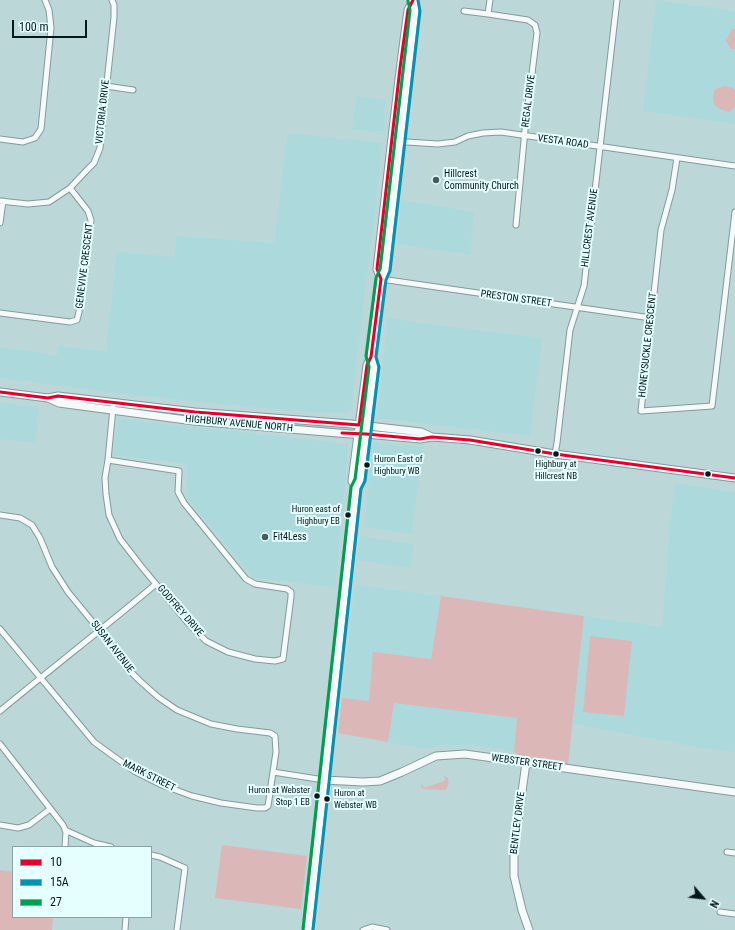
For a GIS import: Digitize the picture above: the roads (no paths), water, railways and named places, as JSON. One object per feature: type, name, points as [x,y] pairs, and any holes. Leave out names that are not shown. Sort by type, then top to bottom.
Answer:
[{"type":"main road","points":[[381,279],[377,269],[391,141],[408,10],[412,1]]},
{"type":"main road","points":[[308,930],[356,488],[360,480],[367,430],[374,366],[372,357],[381,279],[385,270],[415,10],[412,1]]},
{"type":"main road","points":[[356,488],[352,481],[366,365],[372,357]]},
{"type":"main road","name":"HIGHBURY AVENUE NORTH","points":[[0,392],[48,398],[58,403],[359,425],[367,430],[420,439],[432,438],[470,440],[555,454],[735,478]]},
{"type":"main road","name":"HIGHBURY AVENUE NORTH","points":[[113,406],[194,421],[358,434],[367,430]]},
{"type":"main road","name":"WEBSTER STREET","points":[[324,780],[363,782],[380,781],[436,756],[465,754],[735,792]]},
{"type":"main road","name":"BENTLEY DRIVE","points":[[526,763],[514,849],[514,876],[522,910],[529,930]]},
{"type":"street","points":[[0,139],[23,142],[35,138],[41,129],[51,28],[46,0]]},
{"type":"street","name":"VICTORIA DRIVE","points":[[2,201],[28,204],[49,202],[70,188],[94,163],[100,148],[114,17],[114,5],[112,0]]},
{"type":"street","points":[[488,14],[490,0]]},
{"type":"street","name":"HILLCREST AVENUE","points":[[555,454],[570,330],[584,286],[617,0]]},
{"type":"street","name":"REGAL DRIVE","points":[[464,11],[528,20],[535,25],[537,33],[524,136],[516,225]]},
{"type":"street","points":[[106,86],[133,90]]},
{"type":"street","name":"VESTA ROAD","points":[[391,141],[438,144],[455,142],[468,136],[482,133],[501,132],[735,166]]},
{"type":"street","name":"HONEYSUCKLE CRESCENT","points":[[677,158],[672,190],[661,230],[641,411],[712,406],[735,212]]},
{"type":"street","name":"GENEVIVE CRESCENT","points":[[0,313],[70,322],[77,320],[80,312],[91,220],[88,211],[70,188]]},
{"type":"street","points":[[0,222],[2,201]]},
{"type":"street","name":"PRESTON STREET","points":[[381,279],[651,318]]},
{"type":"street","name":"GODFREY DRIVE","points":[[108,460],[179,471],[178,492],[184,503],[246,579],[255,584],[287,589],[291,592],[292,597],[283,659],[275,661],[255,659],[228,652],[206,641],[188,623],[120,539],[109,515],[105,478],[113,406]]},
{"type":"street","name":"SUSAN AVENUE","points":[[0,515],[20,518],[32,525],[40,538],[52,567],[68,592],[100,630],[127,668],[158,697],[177,710],[211,724],[270,733],[275,736],[276,752],[273,772]]},
{"type":"street","points":[[0,711],[156,584]]},
{"type":"street","name":"MARK STREET","points":[[0,629],[94,742],[134,771],[162,785],[192,796],[221,803],[257,808],[265,808],[268,806],[273,772]]},
{"type":"street","points":[[0,744],[63,826],[65,830],[65,846]]},
{"type":"street","points":[[273,772],[324,780]]},
{"type":"street","points":[[0,826],[18,828],[29,825],[50,809]]},
{"type":"street","points":[[65,830],[94,843],[107,846]]},
{"type":"street","points":[[727,852],[735,853]]},
{"type":"street","points":[[152,855],[160,857],[185,868],[177,930]]},
{"type":"street","points":[[720,912],[735,914]]},
{"type":"street","points":[[125,930],[126,918]]},
{"type":"street","points":[[363,930],[372,928],[387,930]]},
{"type":"place","name":"Hillcrest Community Church","points":[[436,180]]},
{"type":"place","name":"Highbury at Hillcrest NB","points":[[556,454]]},
{"type":"place","name":"Huron East of Highbury WB","points":[[367,465]]},
{"type":"place","name":"Huron east of Highbury EB","points":[[348,515]]},
{"type":"place","name":"Fit4Less","points":[[265,537]]},
{"type":"place","name":"Huron at Webster Stop 1 EB","points":[[317,796]]},
{"type":"place","name":"Huron at Webster WB","points":[[327,799]]}]
